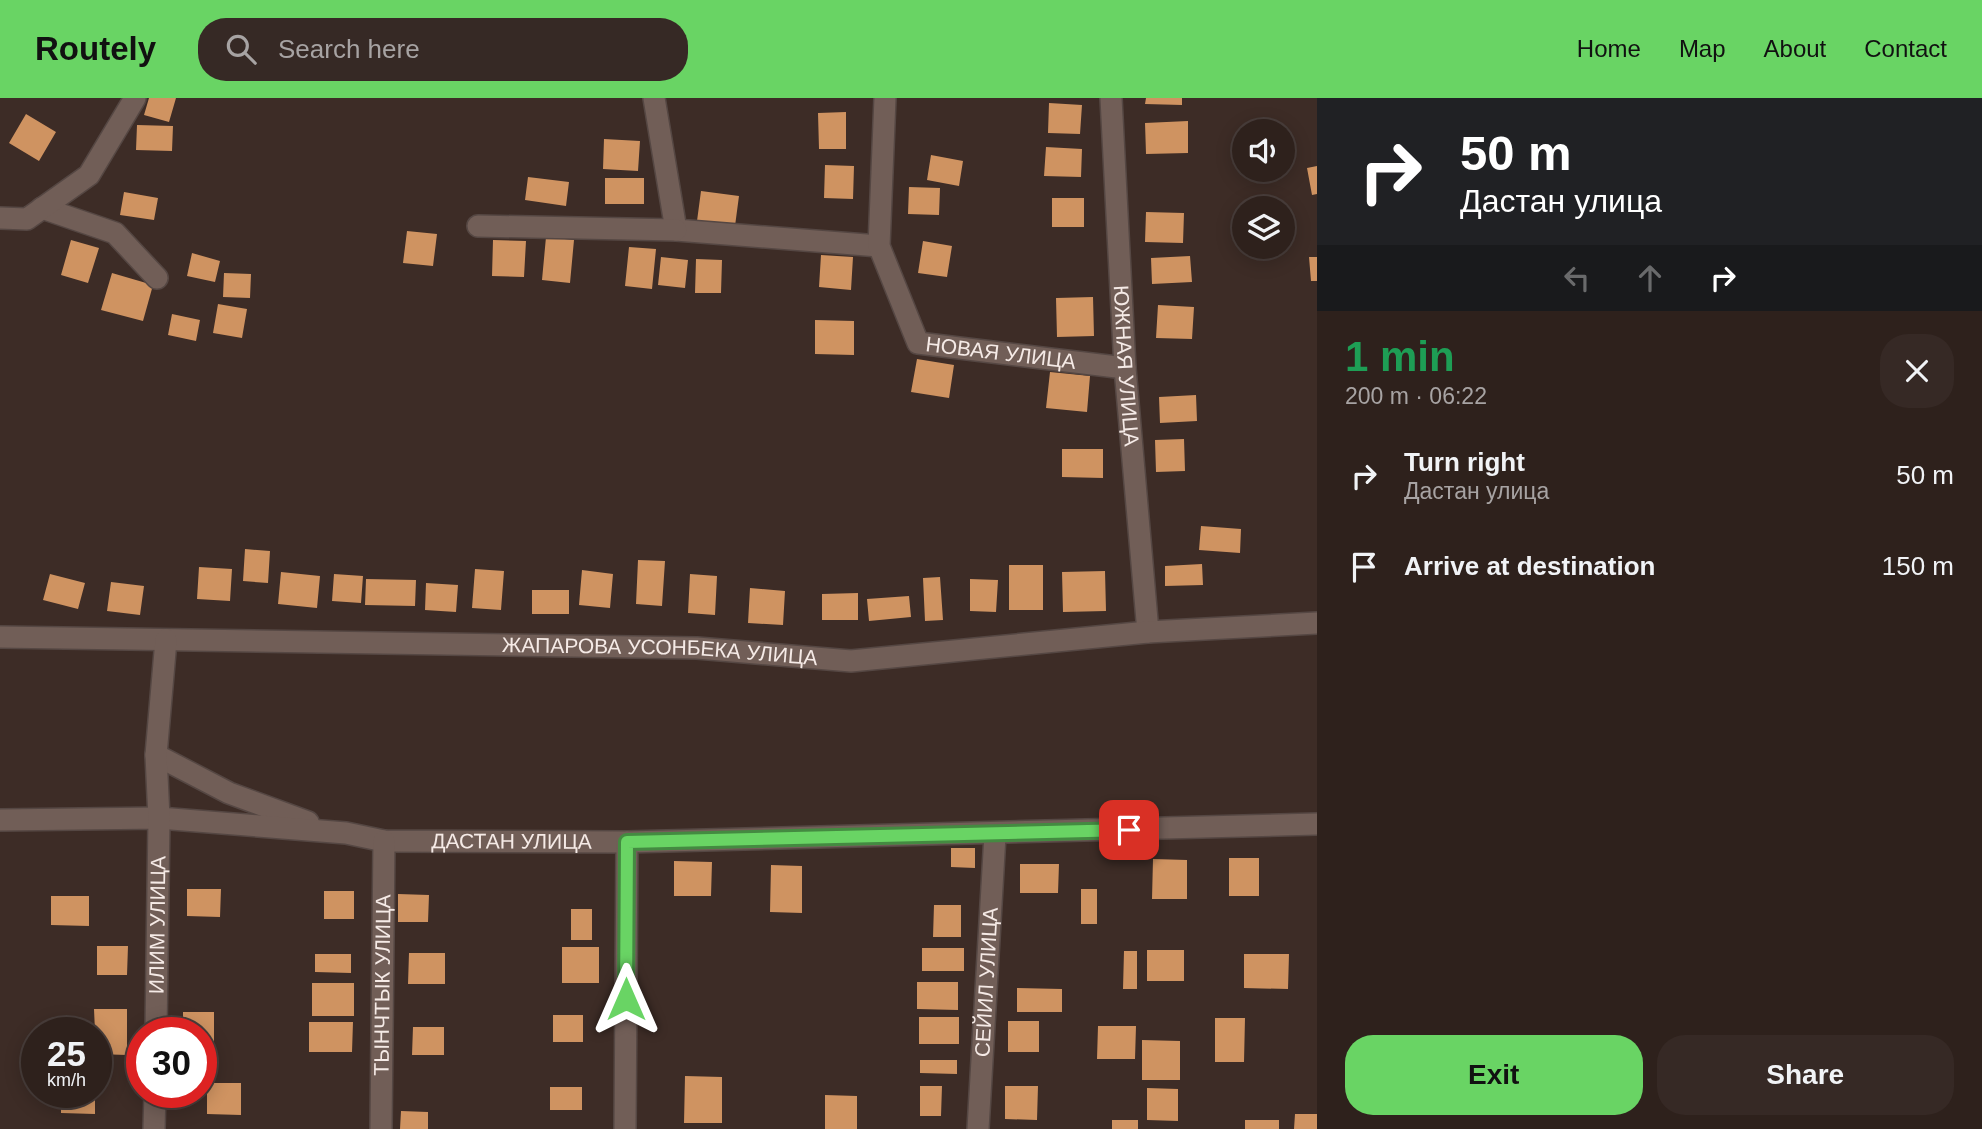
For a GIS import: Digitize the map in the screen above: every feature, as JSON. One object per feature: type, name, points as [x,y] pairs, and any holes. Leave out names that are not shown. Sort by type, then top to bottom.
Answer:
[{"type":"street","points":[[0,218],[27,219],[89,174],[135,98]]},
{"type":"street","points":[[654,98],[676,230]]},
{"type":"street","name":"НОВАЯ УЛИЦА","points":[[885,98],[879,246],[918,343],[1125,368]]},
{"type":"street","name":"ЮЖНАЯ УЛИЦА","points":[[1111,98],[1125,368],[1148,632]]},
{"type":"street","points":[[42,208],[114,233],[157,278]]},
{"type":"street","points":[[478,226],[676,230],[879,246]]},
{"type":"street","name":"ЖАПАРОВА УСОНБЕКА УЛИЦА","points":[[0,637],[697,648],[851,662],[1148,632],[1317,623]]},
{"type":"street","name":"ИЛИМ УЛИЦА","points":[[156,1017],[159,818],[156,755],[166,640]]},
{"type":"street","points":[[156,755],[270,810],[346,833]]},
{"type":"street","name":"ДАСТАН УЛИЦА","points":[[0,820],[159,818],[346,833],[384,841],[627,842],[995,835],[1317,824]]},
{"type":"street","name":"СЕЙИЛ УЛИЦА","points":[[978,1129],[995,835]]},
{"type":"street","name":"ТЫНЧТЫК УЛИЦА","points":[[381,1129],[384,841]]},
{"type":"street","points":[[625,1129],[627,842]]},
{"type":"street","points":[[154,1129],[155,1108]]},
{"type":"building","points":[[149,98],[176,98],[169,122],[144,115]]},
{"type":"building","points":[[1146,98],[1182,98],[1182,105],[1145,104]]},
{"type":"building","points":[[1049,103],[1082,105],[1080,134],[1048,133]]},
{"type":"building","points":[[846,112],[846,149],[819,149],[818,113]]},
{"type":"building","points":[[26,114],[56,132],[39,161],[9,143]]},
{"type":"building","points":[[1188,121],[1188,153],[1146,154],[1145,123]]},
{"type":"building","points":[[137,125],[173,126],[172,151],[136,150]]},
{"type":"building","points":[[604,139],[640,141],[638,171],[603,169]]},
{"type":"building","points":[[1046,147],[1082,149],[1081,177],[1044,176]]},
{"type":"building","points":[[931,155],[963,161],[959,186],[927,180]]},
{"type":"building","points":[[825,165],[854,166],[853,199],[824,198]]},
{"type":"building","points":[[1317,166],[1317,194],[1312,195],[1307,168]]},
{"type":"building","points":[[528,177],[569,182],[566,206],[525,200]]},
{"type":"building","points":[[605,178],[644,178],[644,204],[605,204]]},
{"type":"building","points":[[909,187],[940,188],[939,215],[908,214]]},
{"type":"building","points":[[701,191],[739,196],[735,226],[697,221]]},
{"type":"building","points":[[124,192],[158,198],[154,220],[120,215]]},
{"type":"building","points":[[1052,198],[1084,198],[1084,227],[1052,227]]},
{"type":"building","points":[[1146,212],[1184,213],[1183,243],[1145,242]]},
{"type":"building","points":[[407,231],[437,234],[433,266],[403,263]]},
{"type":"building","points":[[546,237],[574,240],[570,283],[542,280]]},
{"type":"building","points":[[71,240],[99,248],[88,283],[61,275]]},
{"type":"building","points":[[493,240],[526,241],[524,277],[492,276]]},
{"type":"building","points":[[923,241],[952,246],[947,277],[918,273]]},
{"type":"building","points":[[629,247],[656,249],[652,289],[625,286]]},
{"type":"building","points":[[192,253],[220,261],[215,282],[187,276]]},
{"type":"building","points":[[821,255],[853,257],[851,290],[819,287]]},
{"type":"building","points":[[1190,256],[1192,282],[1152,284],[1151,258]]},
{"type":"building","points":[[661,257],[688,260],[685,288],[658,285]]},
{"type":"building","points":[[1309,257],[1317,257],[1317,281],[1311,281]]},
{"type":"building","points":[[696,259],[722,260],[721,293],[695,293]]},
{"type":"building","points":[[112,273],[153,285],[143,321],[101,310]]},
{"type":"building","points":[[224,273],[251,274],[250,298],[223,297]]},
{"type":"building","points":[[1093,297],[1094,336],[1057,337],[1056,298]]},
{"type":"building","points":[[218,304],[247,309],[242,338],[213,333]]},
{"type":"building","points":[[1158,305],[1194,307],[1192,339],[1156,338]]},
{"type":"building","points":[[172,314],[200,320],[196,341],[168,335]]},
{"type":"building","points":[[815,320],[854,321],[854,355],[815,354]]},
{"type":"building","points":[[917,359],[954,365],[949,398],[911,392]]},
{"type":"building","points":[[1050,372],[1090,376],[1087,412],[1046,408]]},
{"type":"building","points":[[1196,395],[1197,421],[1160,423],[1159,397]]},
{"type":"building","points":[[1184,439],[1185,471],[1156,472],[1155,440]]},
{"type":"building","points":[[1062,449],[1103,449],[1103,478],[1062,477]]},
{"type":"building","points":[[1201,526],[1241,529],[1240,553],[1199,550]]},
{"type":"building","points":[[245,549],[270,551],[268,583],[243,581]]},
{"type":"building","points":[[638,560],[665,561],[662,606],[636,604]]},
{"type":"building","points":[[1202,564],[1203,585],[1165,586],[1165,566]]},
{"type":"building","points":[[1009,565],[1043,565],[1043,610],[1009,610]]},
{"type":"building","points":[[199,567],[232,569],[230,601],[197,599]]},
{"type":"building","points":[[475,569],[504,571],[501,610],[472,608]]},
{"type":"building","points":[[582,570],[613,574],[610,608],[579,605]]},
{"type":"building","points":[[1105,571],[1106,611],[1063,612],[1062,572]]},
{"type":"building","points":[[281,572],[320,576],[317,608],[278,604]]},
{"type":"building","points":[[50,574],[85,583],[78,609],[43,600]]},
{"type":"building","points":[[334,574],[363,576],[361,603],[332,601]]},
{"type":"building","points":[[690,574],[717,576],[715,615],[688,613]]},
{"type":"building","points":[[940,577],[943,620],[925,621],[923,578]]},
{"type":"building","points":[[366,579],[416,580],[415,606],[365,605]]},
{"type":"building","points":[[970,579],[998,580],[996,612],[970,611]]},
{"type":"building","points":[[111,582],[144,586],[140,615],[107,611]]},
{"type":"building","points":[[426,583],[458,585],[456,612],[425,610]]},
{"type":"building","points":[[750,588],[785,591],[783,625],[748,623]]},
{"type":"building","points":[[532,590],[569,590],[569,614],[532,614]]},
{"type":"building","points":[[858,593],[858,620],[822,620],[822,594]]},
{"type":"building","points":[[909,596],[911,617],[869,621],[867,599]]},
{"type":"building","points":[[951,848],[975,848],[975,868],[951,867]]},
{"type":"building","points":[[1229,858],[1259,858],[1259,896],[1229,896]]},
{"type":"building","points":[[1153,859],[1187,860],[1187,899],[1152,899]]},
{"type":"building","points":[[674,861],[712,862],[711,896],[674,896]]},
{"type":"building","points":[[1020,864],[1059,864],[1058,893],[1020,893]]},
{"type":"building","points":[[771,865],[802,866],[802,913],[770,912]]},
{"type":"building","points":[[187,889],[221,889],[220,917],[187,916]]},
{"type":"building","points":[[1081,889],[1097,889],[1097,924],[1081,924]]},
{"type":"building","points":[[324,891],[354,891],[354,919],[324,919]]},
{"type":"building","points":[[398,894],[429,895],[428,922],[398,922]]},
{"type":"building","points":[[51,896],[89,896],[89,926],[51,925]]},
{"type":"building","points":[[934,905],[961,905],[961,937],[933,937]]},
{"type":"building","points":[[571,909],[592,909],[592,940],[571,940]]},
{"type":"building","points":[[97,946],[128,946],[127,975],[97,975]]},
{"type":"building","points":[[562,947],[599,947],[599,983],[562,983]]},
{"type":"building","points":[[922,948],[964,948],[964,971],[922,971]]},
{"type":"building","points":[[1147,950],[1184,950],[1184,981],[1147,981]]},
{"type":"building","points":[[1124,951],[1137,951],[1137,989],[1123,989]]},
{"type":"building","points":[[409,953],[445,953],[445,984],[408,984]]},
{"type":"building","points":[[315,954],[351,954],[351,973],[315,972]]},
{"type":"building","points":[[1244,954],[1289,954],[1288,989],[1244,988]]},
{"type":"building","points":[[917,982],[958,982],[958,1010],[917,1009]]},
{"type":"building","points":[[312,983],[354,983],[354,1016],[312,1016]]},
{"type":"building","points":[[1017,988],[1062,989],[1062,1012],[1017,1012]]},
{"type":"building","points":[[94,1009],[127,1009],[126,1055],[112,1055],[112,1017],[94,1017]]},
{"type":"building","points":[[183,1012],[214,1012],[214,1017],[183,1017]]},
{"type":"building","points":[[553,1015],[583,1015],[583,1042],[553,1042]]},
{"type":"building","points":[[919,1017],[959,1017],[959,1044],[919,1044]]},
{"type":"building","points":[[1215,1018],[1245,1018],[1244,1062],[1215,1062]]},
{"type":"building","points":[[1008,1021],[1039,1021],[1039,1052],[1008,1052]]},
{"type":"building","points":[[309,1022],[353,1022],[352,1052],[309,1052]]},
{"type":"building","points":[[1098,1026],[1136,1026],[1135,1059],[1097,1059]]},
{"type":"building","points":[[413,1027],[444,1027],[444,1055],[412,1055]]},
{"type":"building","points":[[1142,1040],[1180,1041],[1180,1080],[1142,1080]]},
{"type":"building","points":[[920,1060],[957,1060],[957,1074],[920,1073]]},
{"type":"building","points":[[685,1076],[722,1077],[722,1123],[684,1123]]},
{"type":"building","points":[[217,1083],[241,1083],[241,1115],[207,1114],[207,1108],[217,1108]]},
{"type":"building","points":[[920,1086],[942,1086],[941,1116],[920,1116]]},
{"type":"building","points":[[1005,1086],[1038,1086],[1037,1120],[1005,1119]]},
{"type":"building","points":[[550,1087],[582,1087],[582,1110],[550,1110]]},
{"type":"building","points":[[1147,1088],[1178,1089],[1178,1121],[1147,1120]]},
{"type":"building","points":[[825,1095],[857,1096],[857,1129],[825,1129]]},
{"type":"building","points":[[61,1108],[95,1108],[95,1114],[61,1113]]},
{"type":"building","points":[[401,1111],[428,1112],[428,1129],[400,1129]]},
{"type":"building","points":[[1295,1114],[1317,1114],[1317,1129],[1294,1129]]},
{"type":"building","points":[[1112,1120],[1138,1120],[1138,1129],[1112,1129]]},
{"type":"building","points":[[1245,1120],[1279,1120],[1279,1129],[1245,1129]]},
{"type":"route","points":[[626,999],[627,842],[1129,830]]}]
